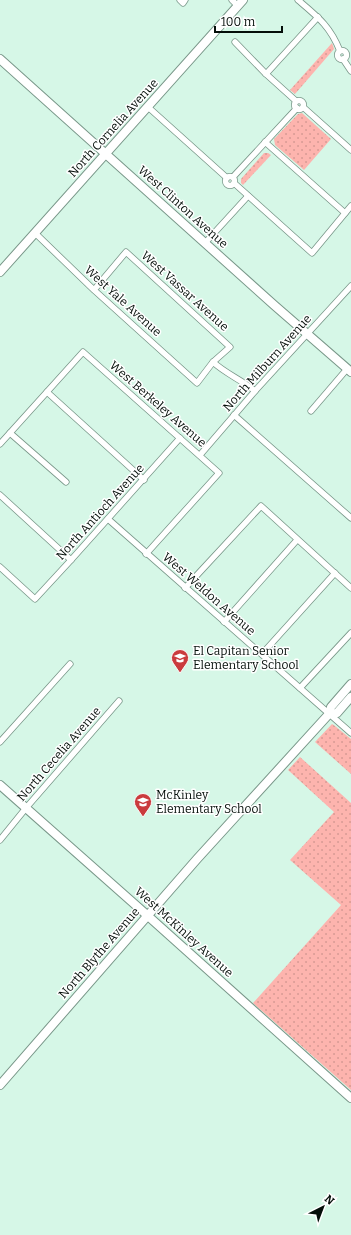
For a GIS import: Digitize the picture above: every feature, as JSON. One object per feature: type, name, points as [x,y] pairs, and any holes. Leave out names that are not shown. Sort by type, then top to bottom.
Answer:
[{"type":"main road","name":"North Cornelia Avenue","points":[[0,272],[148,107],[238,2]]},
{"type":"main road","name":"West Clinton Avenue","points":[[0,59],[349,370]]},
{"type":"main road","name":"North Blythe Avenue","points":[[0,1085],[254,796],[330,714],[331,707],[351,684]]},
{"type":"main road","name":"North Blythe Avenue","points":[[330,714],[337,713],[351,697]]},
{"type":"main road","name":"West McKinley Avenue","points":[[0,785],[351,1098]]},
{"type":"street","points":[[298,0],[318,17],[330,30],[340,51],[344,51],[347,55],[351,71]]},
{"type":"street","points":[[266,74],[318,17]]},
{"type":"street","points":[[235,42],[266,74],[296,101],[295,105],[351,150]]},
{"type":"street","points":[[148,107],[227,178],[230,176],[248,196],[312,253],[351,206]]},
{"type":"street","points":[[234,180],[265,142],[300,108]]},
{"type":"street","points":[[265,142],[345,213]]},
{"type":"street","points":[[205,243],[248,196]]},
{"type":"street","name":"West Yale Avenue","points":[[35,233],[94,290],[197,383],[213,362]]},
{"type":"street","name":"West Vassar Avenue","points":[[94,290],[126,252],[230,347],[213,362]]},
{"type":"street","name":"North Milburn Avenue","points":[[200,455],[308,333],[350,290]]},
{"type":"street","name":"West Berkeley Avenue","points":[[47,392],[83,352],[219,473],[146,554]]},
{"type":"street","points":[[213,362],[256,391]]},
{"type":"street","points":[[310,411],[349,370]]},
{"type":"street","points":[[0,444],[47,392],[144,480]]},
{"type":"street","points":[[234,415],[351,518]]},
{"type":"street","points":[[10,433],[66,482]]},
{"type":"street","name":"North Antioch Avenue","points":[[0,567],[35,599],[144,480],[180,438]]},
{"type":"street","points":[[0,495],[71,560]]},
{"type":"street","points":[[185,588],[261,506],[351,588]]},
{"type":"street","name":"West Weldon Avenue","points":[[108,519],[351,733]]},
{"type":"street","points":[[224,622],[297,540]]},
{"type":"street","points":[[262,654],[335,573]]},
{"type":"street","points":[[300,688],[351,633]]},
{"type":"street","points":[[0,742],[70,664]]},
{"type":"street","name":"North Cecelia Avenue","points":[[0,840],[119,701]]},
{"type":"shaded area","points":[[332,43],[334,49],[295,94],[290,90]]},
{"type":"shaded area","points":[[302,113],[331,139],[304,170],[275,145],[274,139],[298,114]]},
{"type":"shaded area","points":[[264,153],[271,155],[243,185],[241,183],[241,179]]},
{"type":"shaded area","points":[[332,724],[351,739],[351,774],[315,742]]},
{"type":"shaded area","points":[[300,757],[351,803],[351,1090],[253,1003],[341,905],[290,860],[334,812],[288,770]]},
{"type":"place","name":"El Capitan Senior Elementary School","points":[[180,673]]},
{"type":"place","name":"McKinley Elementary School","points":[[143,817]]}]
